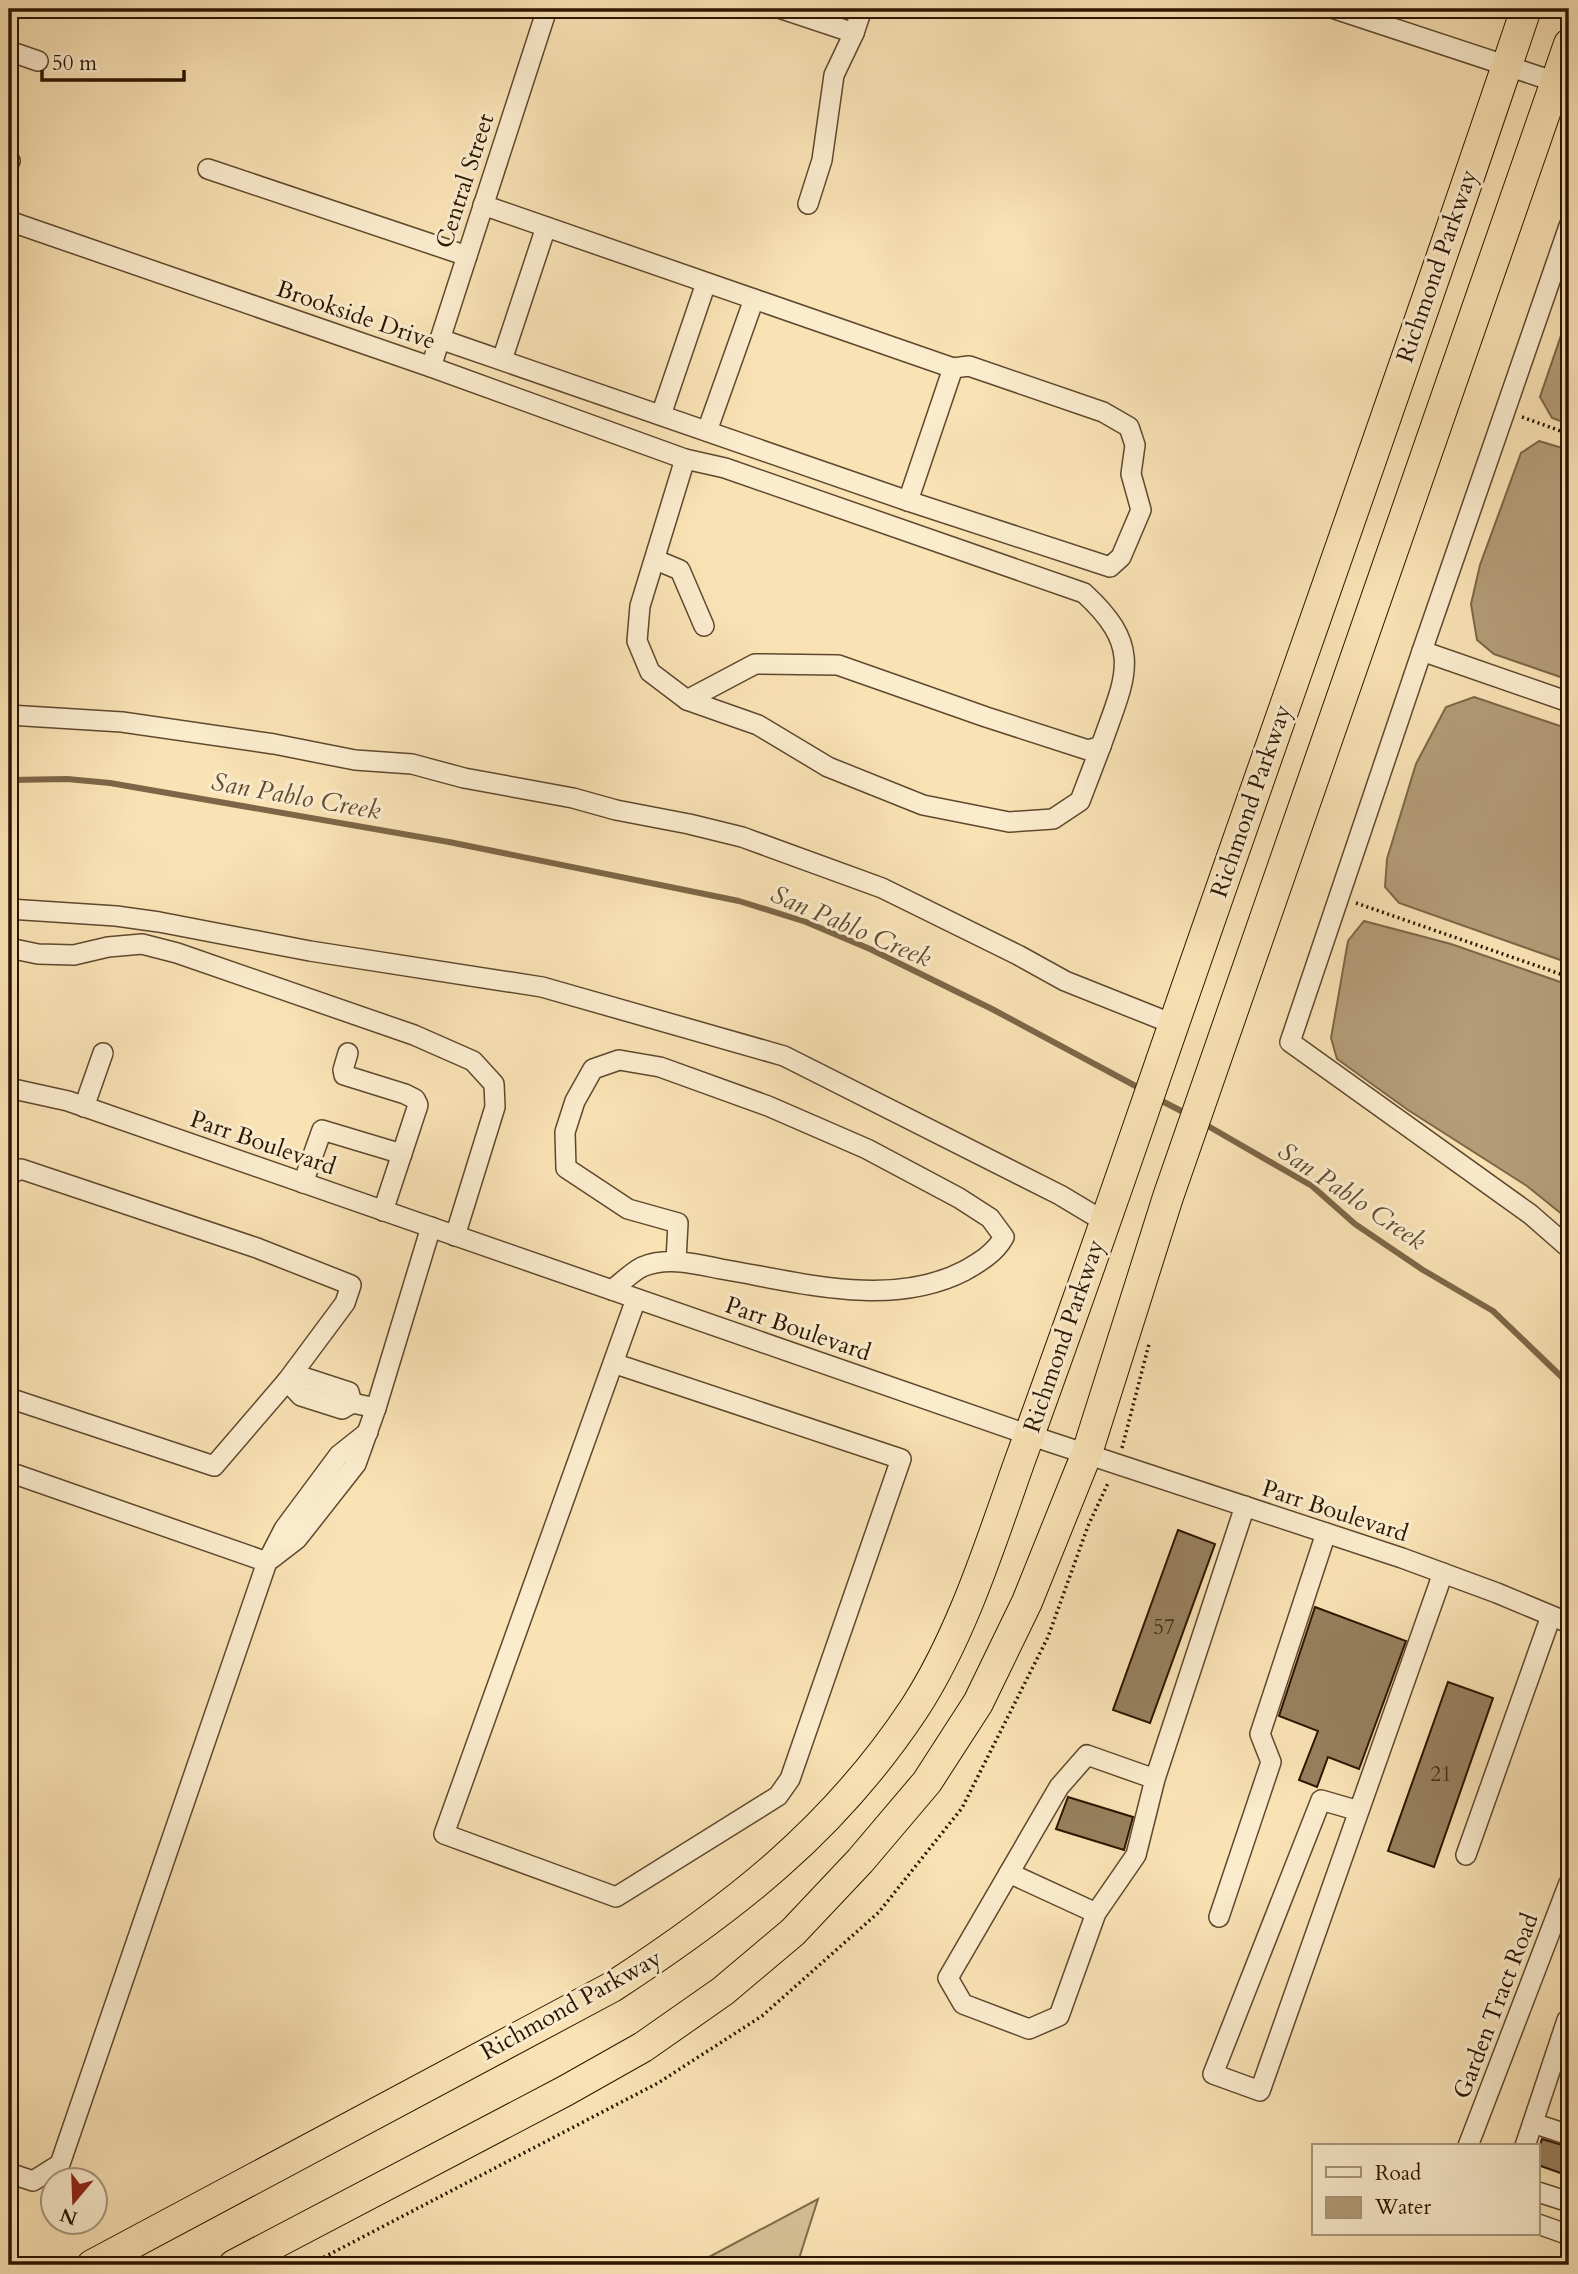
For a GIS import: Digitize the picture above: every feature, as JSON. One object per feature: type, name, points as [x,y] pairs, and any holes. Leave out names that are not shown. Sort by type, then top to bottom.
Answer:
[{"type":"highway","name":"Richmond Parkway","points":[[92,2265],[612,1987],[716,1917],[801,1845],[847,1794],[916,1706],[977,1582],[1105,1222],[1526,9]]},
{"type":"highway","points":[[234,2265],[565,2091],[643,2047],[723,1991],[793,1932],[860,1861],[927,1782],[978,1703],[1027,1602],[1087,1453],[1168,1197],[1563,84],[1569,44]]},
{"type":"street","name":"Central Street","points":[[431,368],[547,9]]},
{"type":"street","points":[[782,9],[854,33]]},
{"type":"street","points":[[808,204],[822,160],[834,75],[862,9]]},
{"type":"street","points":[[1335,9],[1563,84]]},
{"type":"street","points":[[9,51],[38,61]]},
{"type":"street","points":[[208,169],[467,256]]},
{"type":"street","points":[[440,339],[908,501],[1110,567],[1121,557],[1141,510],[1131,474],[1135,444],[1129,427],[1103,412],[969,366],[953,368],[484,205]]},
{"type":"street","name":"Brookside Drive","points":[[9,221],[685,459],[724,468],[1084,593],[1106,613],[1119,633],[1125,657],[1124,680],[1080,801],[1054,819],[1009,822],[923,805],[828,766],[758,725],[687,700],[650,672],[637,641],[640,606],[685,459]]},
{"type":"street","points":[[1569,226],[1290,1042],[1530,1214],[1569,1248]]},
{"type":"street","points":[[502,360],[546,227]]},
{"type":"street","points":[[661,415],[706,283]]},
{"type":"street","points":[[707,431],[754,299]]},
{"type":"street","points":[[908,501],[953,368]]},
{"type":"street","points":[[656,560],[680,570],[704,626]]},
{"type":"street","points":[[1422,650],[1569,702]]},
{"type":"street","points":[[687,700],[755,664],[838,665],[1088,750],[1101,746]]},
{"type":"street","points":[[9,715],[122,722],[274,744],[355,760],[412,764],[742,838],[882,888],[1065,981],[1173,1024]]},
{"type":"street","points":[[9,908],[159,922],[310,951],[542,987],[771,1052],[784,1056],[1060,1195],[1105,1222]]},
{"type":"street","points":[[10,955],[74,955],[108,947],[142,944],[177,953],[414,1035],[473,1061],[494,1084],[495,1107],[455,1236]]},
{"type":"street","points":[[84,1107],[103,1053]]},
{"type":"street","points":[[348,1053],[342,1070],[344,1075],[405,1094],[415,1099],[418,1105],[383,1211]]},
{"type":"street","points":[[612,1290],[642,1267],[676,1261],[842,1288],[894,1290],[942,1282],[998,1249],[1004,1237],[990,1218],[920,1177],[867,1149],[768,1106],[660,1067],[619,1060],[593,1069],[575,1101],[565,1132],[566,1168],[628,1209],[678,1223],[676,1261]]},
{"type":"street","name":"Parr Boulevard","points":[[9,1088],[84,1107],[1029,1435],[1443,1573],[1569,1623]]},
{"type":"street","points":[[303,1183],[322,1130],[402,1154]]},
{"type":"street","points":[[9,1175],[21,1169],[257,1248],[351,1285],[345,1303],[286,1381],[214,1466],[9,1398]]},
{"type":"street","points":[[9,2173],[33,2181],[60,2164],[267,1562],[284,1529],[339,1455],[368,1432],[431,1227]]},
{"type":"street","points":[[613,1363],[901,1459],[790,1779],[778,1796],[616,1897],[444,1834],[636,1298]]},
{"type":"street","points":[[286,1381],[301,1396],[342,1409],[352,1403],[376,1408]]},
{"type":"street","points":[[9,1472],[267,1562]]},
{"type":"street","points":[[1155,1779],[1087,1755],[1059,1787],[948,1978],[963,2004],[1029,2029],[1059,2016],[1096,1913],[1136,1855],[1155,1779],[1245,1506]]},
{"type":"street","points":[[1219,1917],[1271,1762],[1260,1734],[1326,1533]]},
{"type":"street","points":[[1359,1811],[1321,1800],[1213,2074],[1260,2091],[1359,1811],[1443,1573]]},
{"type":"street","points":[[1466,1854],[1551,1616]]},
{"type":"street","points":[[1009,1873],[1096,1913]]},
{"type":"street","name":"Garden Tract Road","points":[[1469,2144],[1569,1883]]},
{"type":"street","points":[[1526,2144],[1567,2020],[1569,2021]]},
{"type":"street","points":[[1533,2123],[1569,2135]]},
{"type":"street","points":[[1540,2193],[1569,2202]]},
{"type":"street","points":[[1540,2225],[1569,2235]]},
{"type":"path","points":[[1505,411],[1569,434]]},
{"type":"path","points":[[1339,897],[1569,976]]},
{"type":"shaded area","points":[[818,2199],[797,2265],[694,2265]]},
{"type":"water","points":[[1569,312],[1569,424],[1552,418],[1540,397]]},
{"type":"water","points":[[1539,441],[1569,450],[1569,680],[1494,654],[1477,640],[1471,604],[1480,565],[1521,453]]},
{"type":"water","points":[[1474,697],[1569,729],[1569,963],[1399,903],[1385,887],[1387,859],[1416,764],[1446,707]]},
{"type":"water","points":[[1364,921],[1451,944],[1569,985],[1569,1220],[1527,1186],[1408,1110],[1337,1059],[1331,1038],[1348,941]]},
{"type":"building","points":[[1178,1530],[1215,1544],[1150,1723],[1113,1710]]},
{"type":"building","points":[[1315,1607],[1406,1641],[1359,1769],[1328,1757],[1317,1787],[1299,1780],[1318,1731],[1279,1716]]},
{"type":"building","points":[[1448,1682],[1493,1698],[1434,1867],[1388,1851]]},
{"type":"building","points":[[1068,1797],[1133,1817],[1124,1850],[1056,1829]]},
{"type":"building","points":[[1542,2139],[1569,2147],[1569,2176],[1540,2166]]},
{"type":"waterway","name":"San Pablo Creek","points":[[9,780],[67,779],[110,783],[449,842],[739,901],[806,922],[870,949],[992,1009],[1143,1090]]},
{"type":"waterway","name":"San Pablo Creek","points":[[1158,1099],[1189,1115]]},
{"type":"waterway","name":"San Pablo Creek","points":[[1201,1122],[1312,1186],[1355,1224],[1423,1270],[1493,1311],[1569,1384]]}]
